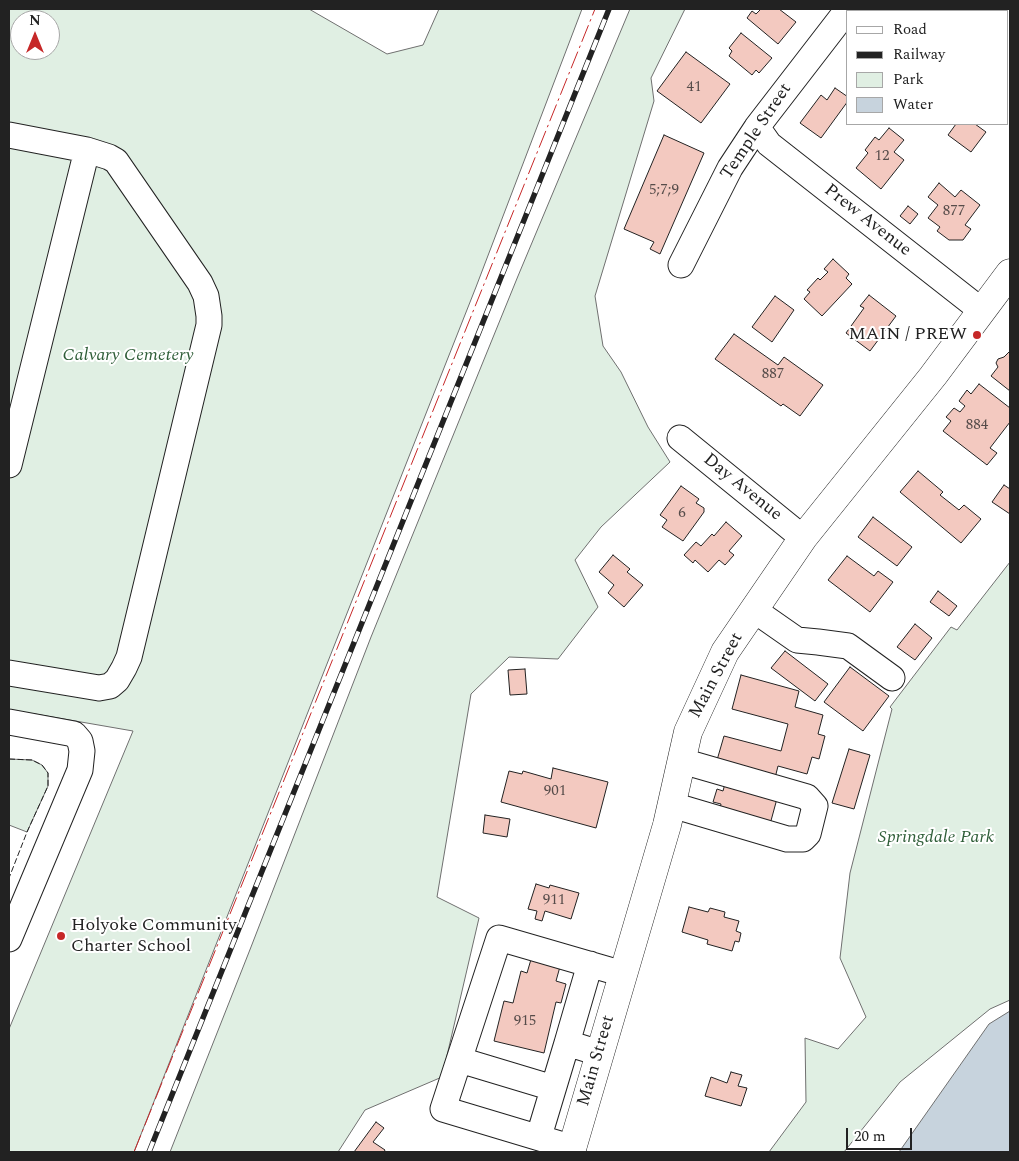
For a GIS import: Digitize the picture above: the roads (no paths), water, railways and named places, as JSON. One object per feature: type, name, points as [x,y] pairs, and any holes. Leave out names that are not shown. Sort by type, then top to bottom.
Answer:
[{"type":"main road","name":"Main Street","points":[[572,1150],[672,805],[688,732],[725,652],[803,538],[933,376],[1010,273]]},
{"type":"street","name":"Temple Street","points":[[681,265],[730,168],[757,127],[846,12]]},
{"type":"street","name":"Prew Avenue","points":[[757,127],[769,144],[982,311]]},
{"type":"street","points":[[9,135],[87,150],[109,157],[121,167],[200,283],[208,303],[209,324],[129,656],[124,668],[117,680],[110,686],[98,688],[9,673]]},
{"type":"street","points":[[9,465],[87,150]]},
{"type":"street","name":"Day Avenue","points":[[680,438],[803,538]]},
{"type":"street","points":[[754,610],[797,640],[848,646],[892,678]]},
{"type":"street","points":[[9,722],[74,734],[80,741],[82,751],[80,770],[9,940]]},
{"type":"street","points":[[672,805],[787,839],[803,839],[808,834],[814,806],[807,797],[682,761]]},
{"type":"street","points":[[572,1150],[539,1136],[443,1108],[499,938],[623,974]]},
{"type":"street","points":[[539,1136],[590,964]]},
{"type":"street","points":[[566,1043],[599,1053]]},
{"type":"street","points":[[460,1060],[554,1088]]},
{"type":"water","points":[[1010,1011],[1010,1152],[899,1152],[989,1024]]},
{"type":"railway","points":[[149,1152],[609,9]]},
{"type":"place","name":"MAIN / PREW","points":[[977,335]]},
{"type":"place","name":"Holyoke Community Charter School","points":[[61,936]]},
{"type":"park label","name":"Calvary Cemetery","points":[[128,356]]},
{"type":"park label","name":"Springdale Park","points":[[936,838]]}]
